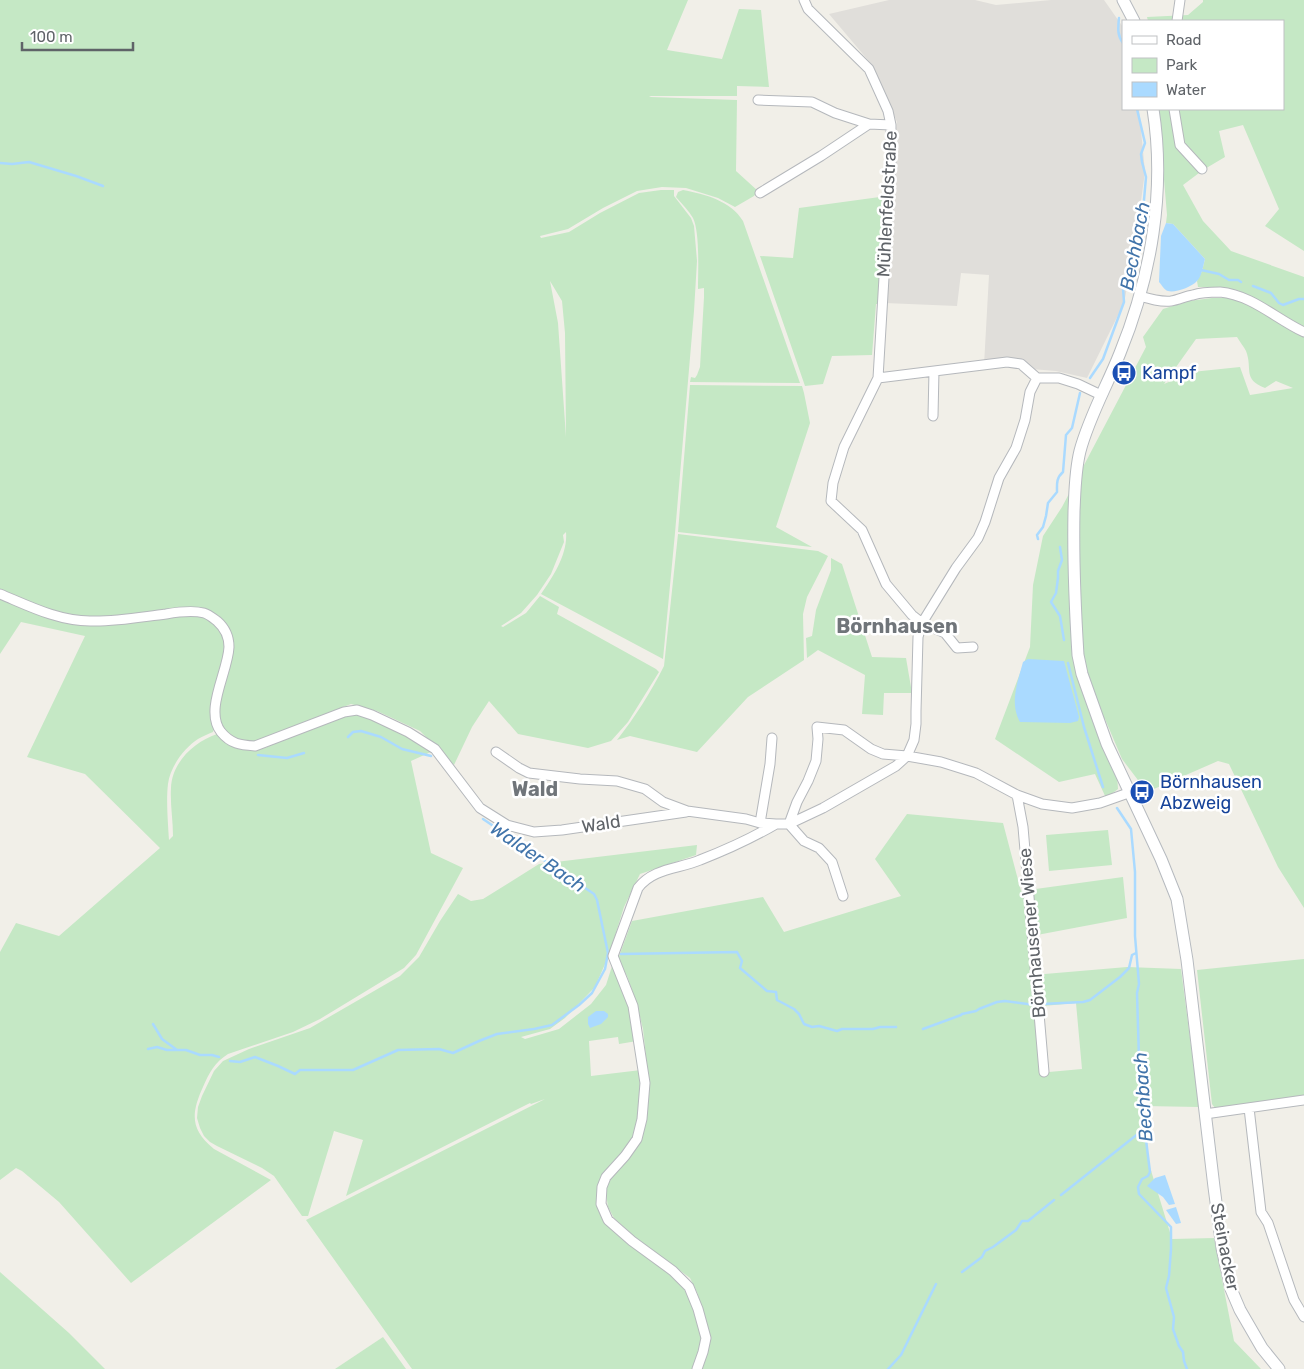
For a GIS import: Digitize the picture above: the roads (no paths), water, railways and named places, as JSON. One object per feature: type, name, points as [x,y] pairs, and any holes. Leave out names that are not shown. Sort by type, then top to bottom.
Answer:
[{"type":"main road","points":[[1123,0],[1133,20]]},
{"type":"main road","name":"Steinacker","points":[[1153,110],[1156,130],[1157,172],[1155,215],[1148,261],[1140,296],[1121,352],[1100,398],[1079,452],[1075,476],[1073,537],[1078,655],[1082,674],[1107,744],[1131,792],[1177,899],[1187,960],[1222,1248],[1231,1289],[1240,1310],[1262,1348],[1279,1369]]},
{"type":"street","name":"Mühlenfeldstraße","points":[[804,0],[808,9],[869,68],[888,111],[891,125],[891,160],[878,378]]},
{"type":"street","points":[[1177,20],[1180,0]]},
{"type":"street","points":[[758,100],[812,102],[835,113],[869,124],[891,125]]},
{"type":"street","points":[[1174,110],[1180,145],[1202,169]]},
{"type":"street","points":[[760,193],[869,124]]},
{"type":"street","points":[[1140,296],[1170,301],[1200,293],[1222,292],[1251,301],[1304,332]]},
{"type":"street","points":[[973,647],[956,648],[945,633],[922,624],[912,615],[886,584],[862,530],[831,501],[833,482],[844,448],[878,378],[1008,362],[1021,364],[1037,378],[1059,378],[1078,384],[1100,398]]},
{"type":"street","points":[[933,416],[934,371]]},
{"type":"street","points":[[496,752],[529,773],[617,781],[644,790],[663,802],[687,812],[776,824],[789,824],[823,808],[896,766],[907,756],[914,740],[918,637],[922,624],[956,568],[978,538],[999,478],[1016,448],[1025,420],[1030,392],[1037,378]]},
{"type":"street","name":"Wald","points":[[0,594],[62,618],[90,621],[177,612],[205,613],[210,616],[224,628],[228,637],[229,648],[217,698],[215,719],[219,730],[228,740],[241,745],[254,746],[344,712],[356,710],[372,715],[408,732],[435,749],[480,808],[507,825],[534,832],[562,830],[687,812]]},
{"type":"street","points":[[789,824],[816,760],[817,727],[844,730],[871,749],[883,754],[941,762],[976,773],[1017,795],[1042,804],[1072,808],[1100,803],[1131,792]]},
{"type":"street","points":[[760,823],[770,764],[772,738]]},
{"type":"street","name":"Börnhausener Wiese","points":[[1017,795],[1023,827],[1044,1072]]},
{"type":"street","points":[[697,1369],[706,1338],[698,1309],[689,1287],[673,1271],[632,1241],[608,1220],[601,1204],[602,1187],[606,1177],[637,1140],[642,1119],[646,1083],[633,1006],[613,956],[638,888],[644,880],[660,872],[698,861],[776,824]]},
{"type":"street","points":[[789,824],[804,841],[819,848],[832,862],[843,896]]},
{"type":"street","points":[[1205,1114],[1304,1100]]},
{"type":"street","points":[[1249,1108],[1261,1212],[1268,1223],[1294,1300],[1304,1317]]},
{"type":"water","points":[[1166,223],[1173,224],[1205,259],[1199,279],[1187,287],[1175,291],[1164,289],[1159,282],[1161,236]]},
{"type":"water","points":[[1028,659],[1064,661],[1079,717],[1078,721],[1070,723],[1020,722],[1015,707],[1017,684],[1023,662]]},
{"type":"water","points":[[596,1011],[604,1011],[608,1014],[608,1017],[601,1024],[590,1028],[588,1017]]},
{"type":"water","points":[[1165,1175],[1175,1204],[1169,1205],[1163,1197],[1147,1186],[1155,1178]]},
{"type":"water","points":[[1176,1207],[1181,1223],[1176,1224],[1166,1210]]},
{"type":"waterway","name":"Bechbach","points":[[1119,18],[1118,28],[1122,42]]},
{"type":"waterway","name":"Bechbach","points":[[1090,378],[1103,359],[1124,302],[1123,288],[1130,276],[1142,223],[1146,177],[1141,154],[1145,143],[1137,110]]},
{"type":"waterway","points":[[0,163],[29,162],[103,186]]},
{"type":"waterway","points":[[1201,270],[1219,274],[1229,280],[1241,282]]},
{"type":"waterway","points":[[1253,286],[1271,293],[1283,305],[1304,299]]},
{"type":"waterway","name":"Bechbach","points":[[1038,539],[1037,535],[1043,527],[1048,503],[1057,492],[1058,479],[1063,472],[1066,435],[1072,428],[1080,393]]},
{"type":"waterway","name":"Bechbach","points":[[1060,547],[1062,560],[1058,571],[1056,593],[1051,602],[1060,616],[1064,640]]},
{"type":"waterway","name":"Bechbach","points":[[1068,663],[1084,727],[1103,787]]},
{"type":"waterway","name":"Walder Bach","points":[[348,737],[353,732],[361,731],[381,737],[402,749],[431,756]]},
{"type":"waterway","name":"Walder Bach","points":[[258,755],[287,758],[304,753]]},
{"type":"waterway","name":"Bechbach","points":[[1117,808],[1131,829],[1135,872],[1140,1092],[1150,1172],[1148,1176],[1142,1179],[1138,1187],[1139,1194],[1171,1227],[1169,1276],[1166,1288],[1174,1317],[1173,1329],[1183,1352],[1187,1369]]},
{"type":"waterway","points":[[230,1061],[240,1062],[255,1057],[295,1074],[300,1070],[353,1070],[398,1050],[439,1049],[453,1053],[497,1034],[552,1025],[592,993],[605,969],[608,953],[597,900],[594,894],[483,819]]},
{"type":"waterway","name":"Walder Bach","points":[[621,954],[737,952],[742,961],[740,968],[767,991],[776,992],[777,1000],[794,1009],[804,1024],[837,1031],[842,1029],[896,1027]]},
{"type":"waterway","name":"Walder Bach","points":[[1042,1004],[1090,1000],[1129,968],[1132,955],[1136,953]]},
{"type":"waterway","name":"Walder Bach","points":[[923,1029],[997,1002],[1005,1001],[1035,1005]]},
{"type":"waterway","points":[[153,1024],[162,1039],[177,1050]]},
{"type":"waterway","points":[[148,1049],[157,1047],[167,1050],[186,1050],[200,1055],[219,1057]]},
{"type":"waterway","points":[[1061,1195],[1144,1129]]},
{"type":"waterway","points":[[962,1272],[982,1257],[985,1251],[1016,1230],[1022,1221],[1028,1221],[1054,1200]]},
{"type":"waterway","points":[[888,1369],[901,1355],[936,1284]]},
{"type":"place","name":"Kampf","points":[[1124,373]]},
{"type":"place","name":"Börnhausen Abzweig","points":[[1142,792]]},
{"type":"district","name":"Börnhausen","points":[[897,626]]},
{"type":"district","name":"Wald","points":[[535,789]]}]
